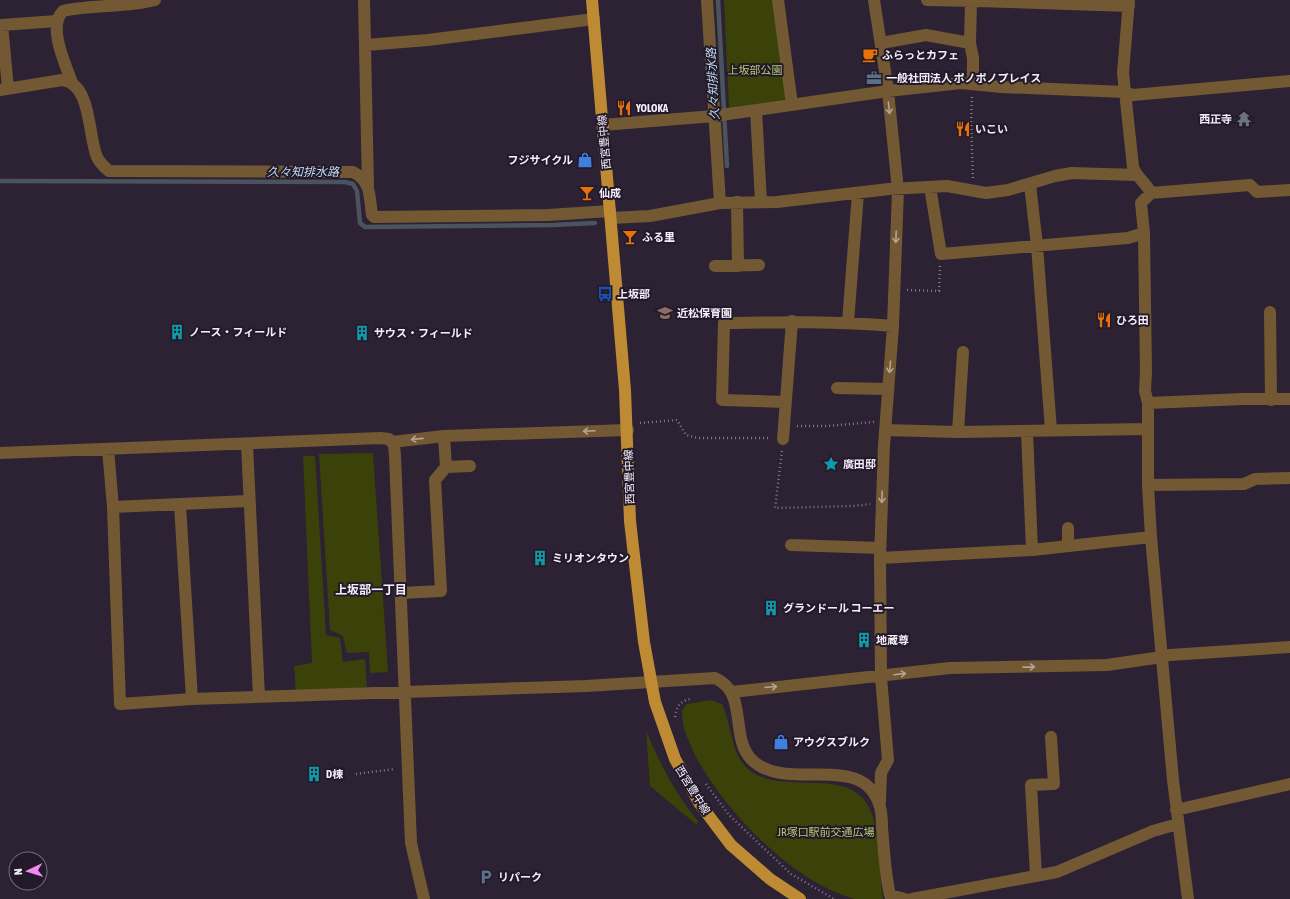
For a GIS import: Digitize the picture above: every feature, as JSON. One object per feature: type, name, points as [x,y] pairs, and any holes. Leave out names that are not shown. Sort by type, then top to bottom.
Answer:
[{"type":"main road","name":"西宮豊中線","points":[[592,0],[628,430],[630,520],[644,642],[651,682],[659,715],[674,759],[700,804],[731,845],[770,879],[800,899]]},
{"type":"street","points":[[155,0],[63,11],[57,21],[58,41],[72,83],[76,87],[90,116],[96,155],[100,163],[109,171],[354,172],[364,178],[368,186]]},
{"type":"street","points":[[364,0],[368,186],[372,215],[374,217],[610,214],[650,216],[735,202],[777,202],[930,187],[947,186],[974,189],[986,193],[1008,190],[1072,173],[1136,175]]},
{"type":"street","points":[[707,0],[721,114],[718,204]]},
{"type":"street","points":[[778,0],[792,105]]},
{"type":"street","points":[[874,0],[888,91],[898,190],[895,290],[888,389],[880,553],[881,677],[888,760],[880,773],[880,808],[887,877],[891,897],[905,899]]},
{"type":"street","points":[[927,0],[1129,3],[1123,73],[1125,92],[1128,105],[1134,167],[1136,175],[1148,187],[1150,193]]},
{"type":"street","points":[[973,84],[973,58],[970,43],[975,1]]},
{"type":"street","points":[[366,46],[594,19]]},
{"type":"street","points":[[57,21],[2,25],[4,89],[62,80],[72,83]]},
{"type":"street","points":[[881,43],[926,35],[970,43]]},
{"type":"street","points":[[603,125],[756,110],[888,91],[961,83],[1125,92],[1133,95],[1290,81]]},
{"type":"street","points":[[756,110],[762,202]]},
{"type":"street","points":[[1030,184],[1037,246],[1051,430]]},
{"type":"street","points":[[1188,899],[1176,810],[1151,537],[1148,485],[1148,403],[1145,391],[1144,233],[1141,203],[1150,193],[1250,185],[1258,192],[1290,190]]},
{"type":"street","points":[[930,187],[941,254],[1128,238],[1144,233]]},
{"type":"street","points":[[848,322],[858,193]]},
{"type":"street","points":[[735,202],[738,266]]},
{"type":"street","points":[[715,266],[759,265]]},
{"type":"street","points":[[1270,312],[1271,400]]},
{"type":"street","points":[[785,402],[722,400],[724,323],[792,321],[848,322],[893,326]]},
{"type":"street","points":[[783,439],[792,321]]},
{"type":"street","points":[[958,432],[963,352]]},
{"type":"street","points":[[837,388],[888,389]]},
{"type":"street","points":[[1148,403],[1243,399],[1290,399]]},
{"type":"street","points":[[886,425],[958,432],[1147,429]]},
{"type":"street","points":[[0,453],[380,438],[389,439],[392,442],[444,436],[628,430]]},
{"type":"street","points":[[1027,432],[1032,550]]},
{"type":"street","points":[[400,593],[441,592],[435,480],[446,467],[444,436]]},
{"type":"street","points":[[392,442],[395,456],[411,843],[424,899]]},
{"type":"street","points":[[247,444],[248,501],[259,697]]},
{"type":"street","points":[[108,449],[113,507],[120,704],[192,699],[586,686],[715,678],[722,682],[732,692],[737,709],[740,737],[745,750],[756,763],[774,771],[846,776],[861,780],[874,794],[880,808]]},
{"type":"street","points":[[446,467],[470,466]]},
{"type":"street","points":[[1148,485],[1244,484],[1256,479],[1290,478]]},
{"type":"street","points":[[113,507],[248,501]]},
{"type":"street","points":[[180,505],[192,699]]},
{"type":"street","points":[[1068,528],[1068,546]]},
{"type":"street","points":[[791,545],[880,553],[1032,550],[1151,537]]},
{"type":"street","points":[[732,692],[881,677],[950,668],[1107,665],[1170,655],[1220,650],[1290,647]]},
{"type":"street","points":[[1036,876],[1031,785],[1054,784],[1050,737]]},
{"type":"street","points":[[1176,810],[1290,784]]},
{"type":"street","points":[[912,899],[1036,876],[1071,867],[1152,831],[1178,824]]},
{"type":"path","points":[[973,84],[970,123],[974,189]]},
{"type":"path","points":[[895,290],[939,292],[941,254]]},
{"type":"path","points":[[640,423],[677,420],[686,435],[698,438],[783,439],[776,508],[853,506],[882,502]]},
{"type":"path","points":[[784,426],[886,425]]},
{"type":"path","points":[[677,723],[675,717],[677,707],[682,702],[690,700]]},
{"type":"path","points":[[356,774],[395,768]]},
{"type":"path","points":[[706,784],[729,815],[791,874],[834,899]]},
{"type":"green space","name":"上坂部公園","points":[[724,0],[774,0],[787,99],[729,108]]},
{"type":"green space","points":[[373,453],[388,672],[370,673],[369,652],[347,653],[343,636],[330,630],[319,454]]},
{"type":"green space","points":[[303,456],[315,456],[326,635],[340,638],[343,662],[365,659],[367,687],[296,692],[294,666],[312,663]]},
{"type":"green space","name":"JR塚口駅前交通広場","points":[[710,700],[722,704],[728,720],[736,752],[745,766],[758,776],[793,782],[831,784],[848,788],[862,797],[871,812],[874,822],[878,843],[883,899],[855,899],[830,890],[804,875],[777,855],[752,832],[729,806],[694,753],[684,728],[682,717],[682,710],[687,704]]},
{"type":"green space","points":[[646,731],[669,778],[682,800],[698,821],[697,825],[650,786]]},
{"type":"waterway","name":"久々知排水路","points":[[718,0],[727,166]]},
{"type":"waterway","name":"久々知排水路","points":[[0,181],[345,182],[353,184],[357,191],[360,223],[365,227],[553,225],[595,223]]},
{"type":"place","name":"ふらっとカフェ","points":[[870,55]]},
{"type":"place","name":"一般社団法人 ポノポノプレイス","points":[[874,78]]},
{"type":"place","name":"YOLOKA","points":[[624,108]]},
{"type":"place","name":"西正寺","points":[[1244,119]]},
{"type":"place","name":"いこい","points":[[963,129]]},
{"type":"place","name":"フジサイクル","points":[[585,160]]},
{"type":"place","name":"仙成","points":[[587,193]]},
{"type":"place","name":"ふる里","points":[[630,237]]},
{"type":"place","name":"上坂部","points":[[605,294]]},
{"type":"place","name":"近松保育園","points":[[665,313]]},
{"type":"place","name":"ひろ田","points":[[1104,320]]},
{"type":"place","name":"ノース・フィールド","points":[[177,332]]},
{"type":"place","name":"サウス・フィールド","points":[[362,333]]},
{"type":"place","name":"廣田邸","points":[[831,464]]},
{"type":"place","name":"ミリオンタウン","points":[[540,558]]},
{"type":"place","name":"グランドール コーエー","points":[[771,608]]},
{"type":"place","name":"地蔵尊","points":[[864,640]]},
{"type":"place","name":"アウグスブルク","points":[[781,742]]},
{"type":"place","name":"D棟","points":[[314,774]]},
{"type":"place","name":"リパーク","points":[[486,877]]},
{"type":"district","name":"上坂部一丁目","points":[[371,590]]}]
